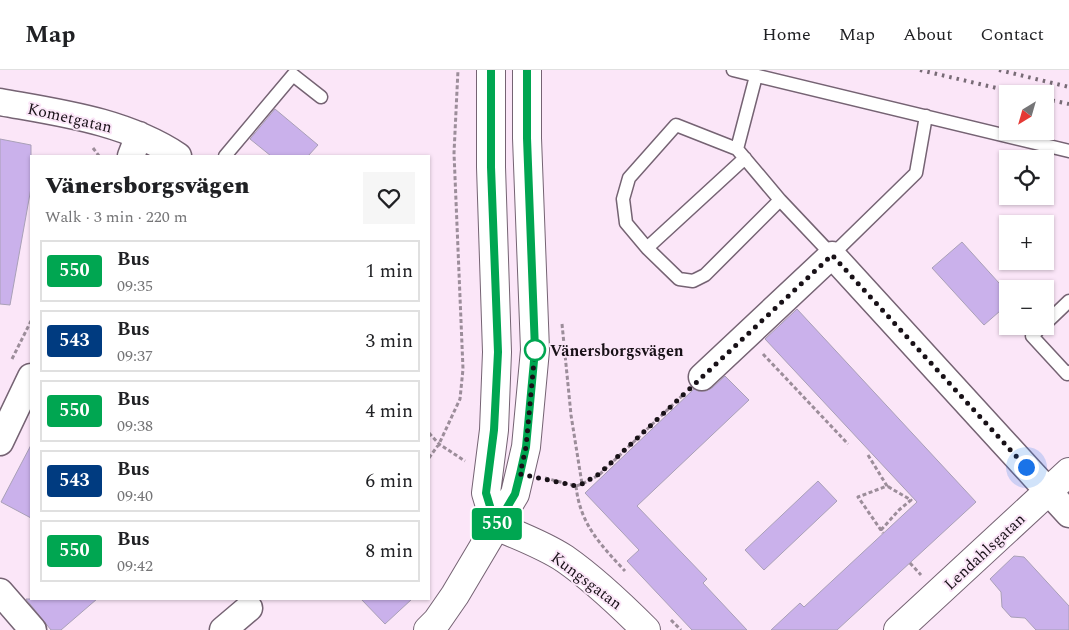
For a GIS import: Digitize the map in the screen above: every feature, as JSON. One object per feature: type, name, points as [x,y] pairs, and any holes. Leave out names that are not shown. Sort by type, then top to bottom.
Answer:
[{"type":"main road","points":[[491,70],[491,167],[498,352],[494,430],[486,493],[496,526]]},
{"type":"main road","points":[[428,630],[437,622],[455,595],[515,494],[526,447],[535,350],[527,138],[527,70]]},
{"type":"main road","name":"Lendahlsgatan","points":[[898,630],[1069,472]]},
{"type":"main road","name":"Kungsgatan","points":[[496,526],[530,540],[564,559],[610,594],[657,623]]},
{"type":"street","name":"Kometgatan","points":[[0,102],[84,117],[135,146],[162,145],[177,155]]},
{"type":"street","points":[[702,377],[832,255],[1069,514]]},
{"type":"street","points":[[0,442],[20,372]]},
{"type":"street","points":[[0,592],[33,630]]},
{"type":"street","points":[[223,630],[249,608]]},
{"type":"lane","points":[[733,70],[1069,151]]},
{"type":"lane","points":[[226,155],[293,75],[321,97]]},
{"type":"lane","points":[[737,148],[756,76]]},
{"type":"lane","points":[[780,200],[705,275],[693,281],[679,280],[647,248],[626,222],[623,198],[629,178],[676,125],[737,148],[780,200],[832,255],[916,174],[926,116]]},
{"type":"lane","points":[[647,248],[746,158]]},
{"type":"lane","points":[[1054,315],[1069,300]]},
{"type":"lane","points":[[1033,335],[1067,374],[1069,372]]},
{"type":"path","points":[[430,457],[439,444],[460,399],[462,369],[454,153],[458,70]]},
{"type":"path","points":[[20,372],[30,326]]},
{"type":"path","points":[[746,336],[848,444]]},
{"type":"path","points":[[520,474],[576,486],[582,484],[599,474],[702,377]]},
{"type":"path","points":[[430,435],[439,444],[469,462],[489,467]]},
{"type":"path","points":[[868,455],[887,486],[912,500],[899,510],[882,531],[858,497],[887,486]]},
{"type":"path","points":[[576,486],[578,504],[592,534],[627,573]]},
{"type":"path","points":[[657,623],[681,630]]},
{"type":"building","points":[[275,109],[318,145],[309,155],[270,155],[250,139]]},
{"type":"building","points":[[0,139],[31,145],[31,155],[30,194],[10,305],[0,304]]},
{"type":"building","points":[[962,242],[999,283],[999,312],[984,325],[932,268]]},
{"type":"building","points":[[797,309],[976,502],[837,630],[771,630],[800,603],[804,607],[917,502],[765,339]]},
{"type":"building","points":[[725,376],[749,400],[637,506],[707,579],[703,583],[747,630],[692,630],[627,561],[639,550],[585,493],[694,389],[706,391]]},
{"type":"building","points":[[30,447],[30,517],[1,502]]},
{"type":"building","points":[[818,481],[837,501],[764,570],[745,550]]},
{"type":"building","points":[[1014,556],[1024,557],[1069,606],[1069,630],[1036,630],[1025,618],[1011,617],[1002,607],[1001,592],[990,579]]},
{"type":"building","points":[[26,599],[96,600],[61,630],[51,630]]},
{"type":"building","points":[[362,600],[411,600],[385,624]]},
{"type":"railway","points":[[920,70],[999,89]]},
{"type":"railway","points":[[999,70],[1069,87]]},
{"type":"railway","points":[[1054,101],[1069,104]]},
{"type":"bus line","name":"550","points":[[491,70],[491,167],[498,352],[494,430],[486,493],[496,526],[515,494],[526,447],[535,350],[527,138],[527,70]]},
{"type":"place","name":"Vänersborgsvägen","points":[[535,350]]},
{"type":"route","points":[[535,350],[526,447],[520,474],[576,486],[599,474],[832,255],[1026,467]]}]
